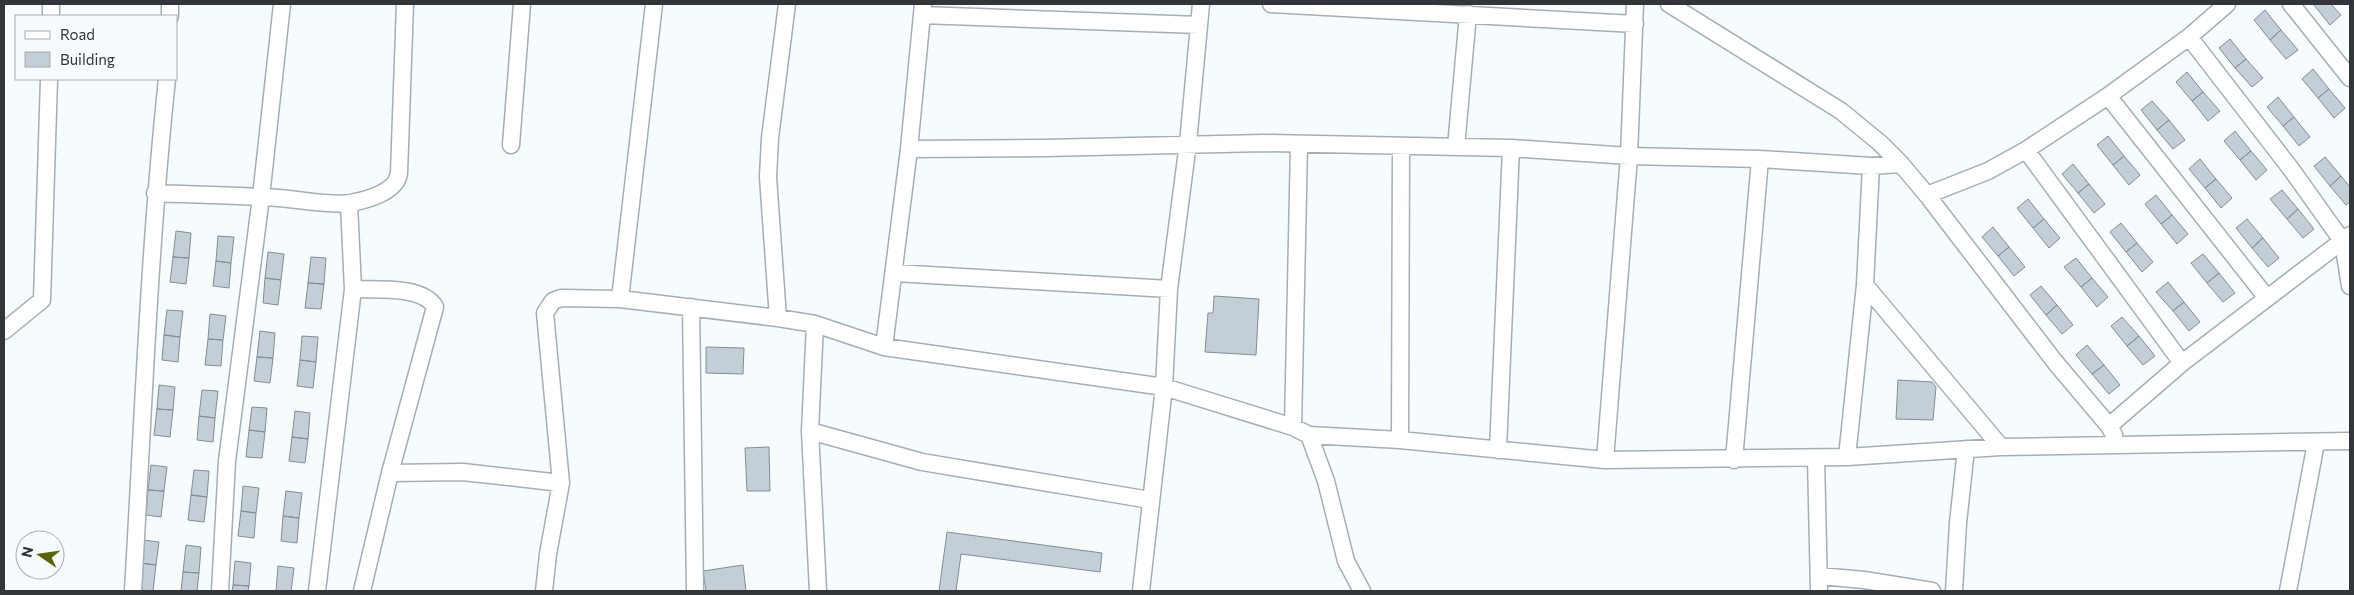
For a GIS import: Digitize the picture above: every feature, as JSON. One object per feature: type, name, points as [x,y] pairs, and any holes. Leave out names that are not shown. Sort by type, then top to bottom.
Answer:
[{"type":"street","points":[[220,591],[227,461],[261,197],[282,4]]},
{"type":"street","points":[[155,193],[261,197],[349,204],[384,192],[398,180],[405,4]]},
{"type":"street","points":[[511,145],[522,4]]},
{"type":"street","points":[[620,299],[654,4]]},
{"type":"street","points":[[778,318],[768,177],[770,138],[787,4]]},
{"type":"street","points":[[1141,591],[1164,387],[1169,289],[1188,143],[1201,4]]},
{"type":"street","points":[[1271,4],[1635,24]]},
{"type":"street","points":[[1605,460],[1628,156],[1635,4]]},
{"type":"street","points":[[1669,4],[1841,111],[1902,164],[1928,195],[2055,362],[2109,426],[2119,446]]},
{"type":"street","points":[[1928,195],[1988,170],[2026,150],[2108,96],[2189,37],[2227,4]]},
{"type":"street","points":[[2291,4],[2350,78]]},
{"type":"street","points":[[884,347],[895,273],[909,149],[922,9],[1199,25]]},
{"type":"street","points":[[1456,148],[1468,14]]},
{"type":"street","points":[[2189,37],[2347,239],[2350,286]]},
{"type":"street","points":[[4,331],[42,300],[49,80]]},
{"type":"street","points":[[133,591],[155,193],[167,80]]},
{"type":"street","points":[[2108,96],[2268,298]]},
{"type":"street","points":[[909,149],[1045,148],[1188,143],[1402,146],[1511,148],[1628,156],[1760,159],[1871,166],[1902,164]]},
{"type":"street","points":[[1293,427],[1299,145]]},
{"type":"street","points":[[1400,440],[1402,146]]},
{"type":"street","points":[[1498,450],[1511,148]]},
{"type":"street","points":[[2026,150],[2182,363]]},
{"type":"street","points":[[1734,460],[1760,159]]},
{"type":"street","points":[[1847,457],[1865,285],[1871,166]]},
{"type":"street","points":[[317,591],[353,289],[349,204]]},
{"type":"street","points":[[2109,426],[2182,363],[2347,239]]},
{"type":"street","points":[[895,273],[1169,289]]},
{"type":"street","points":[[1865,285],[2002,447]]},
{"type":"street","points":[[353,289],[414,292],[431,300],[435,307],[390,472],[362,591]]},
{"type":"street","points":[[544,591],[548,554],[561,483],[545,313],[553,301],[561,298],[620,299],[778,318],[814,324],[884,347],[1164,387],[1293,427],[1309,435],[1400,440],[1605,460],[1816,458],[2002,447],[2350,441]]},
{"type":"street","points":[[691,307],[695,591]]},
{"type":"street","points":[[814,324],[810,432],[818,591]]},
{"type":"street","points":[[810,432],[922,462],[1150,500]]},
{"type":"street","points":[[1309,435],[1326,481],[1346,561],[1362,591]]},
{"type":"street","points":[[2288,591],[2316,443]]},
{"type":"street","points":[[1954,591],[1958,523],[1966,449]]},
{"type":"street","points":[[1816,458],[1820,584],[1864,580],[1932,591]]},
{"type":"street","points":[[390,472],[463,472],[561,483]]},
{"type":"building","points":[[2331,4],[2341,15],[2330,25],[2314,5]]},
{"type":"building","points":[[2265,10],[2281,30],[2270,40],[2254,20]]},
{"type":"building","points":[[2281,30],[2298,50],[2286,59],[2270,40]]},
{"type":"building","points":[[2230,39],[2246,59],[2235,68],[2219,48]]},
{"type":"building","points":[[2246,59],[2263,78],[2252,87],[2235,68]]},
{"type":"building","points":[[2313,69],[2329,89],[2318,98],[2302,79]]},
{"type":"building","points":[[2187,72],[2203,92],[2192,101],[2176,82]]},
{"type":"building","points":[[2329,89],[2345,108],[2334,118],[2318,98]]},
{"type":"building","points":[[2203,92],[2220,111],[2208,121],[2192,101]]},
{"type":"building","points":[[2278,97],[2294,117],[2283,126],[2267,107]]},
{"type":"building","points":[[2152,101],[2169,120],[2157,130],[2141,110]]},
{"type":"building","points":[[2294,117],[2310,137],[2299,146],[2283,126]]},
{"type":"building","points":[[2169,120],[2185,140],[2173,149],[2157,130]]},
{"type":"building","points":[[2235,131],[2251,151],[2240,160],[2224,141]]},
{"type":"building","points":[[2108,136],[2124,156],[2113,165],[2097,145]]},
{"type":"building","points":[[2251,151],[2267,170],[2256,180],[2240,160]]},
{"type":"building","points":[[2124,156],[2140,175],[2129,185],[2113,165]]},
{"type":"building","points":[[2325,157],[2341,176],[2330,186],[2314,166]]},
{"type":"building","points":[[2200,159],[2216,179],[2205,188],[2189,169]]},
{"type":"building","points":[[2073,164],[2089,184],[2078,193],[2062,174]]},
{"type":"building","points":[[2341,176],[2350,187],[2350,202],[2346,205],[2330,186]]},
{"type":"building","points":[[2216,179],[2232,198],[2221,208],[2205,188]]},
{"type":"building","points":[[2089,184],[2105,204],[2094,213],[2078,193]]},
{"type":"building","points":[[2282,190],[2298,209],[2287,219],[2270,199]]},
{"type":"building","points":[[2156,195],[2172,215],[2161,224],[2145,204]]},
{"type":"building","points":[[2028,199],[2044,219],[2033,228],[2017,208]]},
{"type":"building","points":[[2298,209],[2314,229],[2303,238],[2287,219]]},
{"type":"building","points":[[2172,215],[2188,234],[2177,244],[2161,224]]},
{"type":"building","points":[[2044,219],[2060,238],[2049,248],[2033,228]]},
{"type":"building","points":[[2247,219],[2263,238],[2252,248],[2236,228]]},
{"type":"building","points":[[2121,223],[2137,243],[2126,252],[2110,232]]},
{"type":"building","points":[[1993,227],[2009,247],[1998,256],[1982,237]]},
{"type":"building","points":[[176,231],[191,233],[189,258],[173,257]]},
{"type":"building","points":[[218,236],[234,237],[231,263],[216,261]]},
{"type":"building","points":[[2263,238],[2279,258],[2268,267],[2252,248]]},
{"type":"building","points":[[2137,243],[2153,262],[2142,272],[2126,252]]},
{"type":"building","points":[[2009,247],[2025,267],[2014,276],[1998,256]]},
{"type":"building","points":[[268,252],[284,254],[281,280],[265,278]]},
{"type":"building","points":[[2203,254],[2219,273],[2207,283],[2191,263]]},
{"type":"building","points":[[173,257],[189,258],[186,284],[170,282]]},
{"type":"building","points":[[311,257],[326,258],[324,284],[308,283]]},
{"type":"building","points":[[2076,258],[2092,278],[2081,287],[2064,267]]},
{"type":"building","points":[[216,261],[231,263],[229,288],[213,286]]},
{"type":"building","points":[[2219,273],[2235,293],[2223,302],[2207,283]]},
{"type":"building","points":[[265,278],[281,280],[278,305],[263,303]]},
{"type":"building","points":[[2092,278],[2108,297],[2097,307],[2081,287]]},
{"type":"building","points":[[2168,282],[2184,302],[2173,311],[2156,292]]},
{"type":"building","points":[[308,283],[324,284],[321,309],[305,308]]},
{"type":"building","points":[[2041,286],[2057,305],[2046,315],[2030,295]]},
{"type":"building","points":[[1214,296],[1259,299],[1256,355],[1205,352],[1208,313],[1213,313]]},
{"type":"building","points":[[2184,302],[2200,322],[2189,331],[2173,311]]},
{"type":"building","points":[[2057,305],[2073,325],[2062,334],[2046,315]]},
{"type":"building","points":[[167,310],[183,311],[180,337],[164,335]]},
{"type":"building","points":[[210,314],[226,316],[223,340],[208,339]]},
{"type":"building","points":[[2122,317],[2139,336],[2127,346],[2111,326]]},
{"type":"building","points":[[260,331],[275,333],[273,358],[257,357]]},
{"type":"building","points":[[164,335],[180,337],[178,362],[162,360]]},
{"type":"building","points":[[302,336],[318,337],[316,362],[300,360]]},
{"type":"building","points":[[2139,336],[2155,356],[2143,365],[2127,346]]},
{"type":"building","points":[[208,339],[223,340],[221,366],[205,365]]},
{"type":"building","points":[[2087,345],[2104,365],[2092,374],[2076,355]]},
{"type":"building","points":[[706,347],[744,348],[743,374],[706,373]]},
{"type":"building","points":[[257,357],[273,358],[270,383],[254,381]]},
{"type":"building","points":[[300,360],[316,362],[313,388],[297,386]]},
{"type":"building","points":[[2104,365],[2120,385],[2109,394],[2092,374]]},
{"type":"building","points":[[1898,380],[1932,382],[1936,387],[1933,420],[1896,419]]},
{"type":"building","points":[[159,385],[175,387],[173,410],[157,409]]},
{"type":"building","points":[[202,390],[218,391],[215,418],[199,416]]},
{"type":"building","points":[[252,407],[267,408],[265,432],[249,430]]},
{"type":"building","points":[[157,409],[173,410],[170,437],[154,435]]},
{"type":"building","points":[[295,411],[310,413],[308,439],[292,437]]},
{"type":"building","points":[[199,416],[215,418],[213,442],[197,440]]},
{"type":"building","points":[[249,430],[265,432],[262,458],[246,457]]},
{"type":"building","points":[[292,437],[308,439],[305,463],[289,461]]},
{"type":"building","points":[[769,447],[770,491],[747,491],[745,448]]},
{"type":"building","points":[[151,465],[167,467],[164,491],[148,490]]},
{"type":"building","points":[[194,470],[209,471],[207,497],[191,495]]},
{"type":"building","points":[[243,486],[259,488],[256,513],[241,511]]},
{"type":"building","points":[[148,490],[164,491],[161,517],[146,515]]},
{"type":"building","points":[[286,491],[302,493],[299,518],[283,516]]},
{"type":"building","points":[[191,495],[207,497],[204,522],[188,520]]},
{"type":"building","points":[[241,511],[256,513],[254,538],[238,536]]},
{"type":"building","points":[[283,516],[299,518],[297,543],[281,541]]},
{"type":"building","points":[[947,532],[1102,553],[1100,572],[961,554],[956,591],[939,591]]},
{"type":"building","points":[[143,540],[159,542],[156,565],[140,563]]},
{"type":"building","points":[[186,545],[201,547],[199,573],[183,572]]},
{"type":"building","points":[[235,561],[251,563],[249,586],[233,585]]},
{"type":"building","points":[[140,563],[156,565],[153,591],[138,590]]},
{"type":"building","points":[[743,565],[746,591],[706,591],[703,571]]},
{"type":"building","points":[[278,566],[294,568],[291,591],[276,591]]},
{"type":"building","points":[[183,572],[199,573],[197,591],[181,591]]},
{"type":"building","points":[[233,585],[249,586],[248,591],[232,591]]}]
